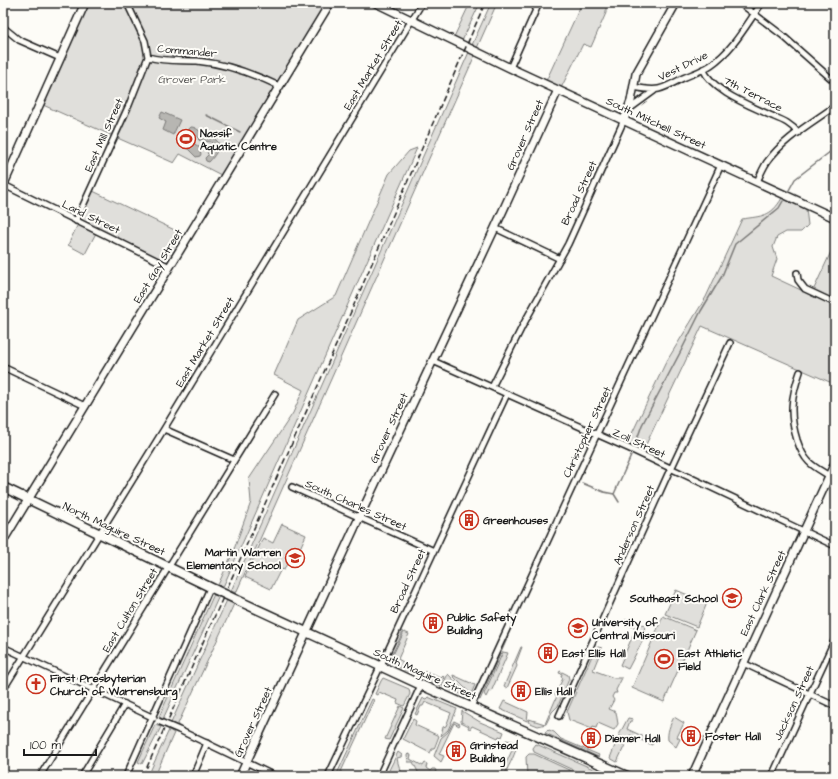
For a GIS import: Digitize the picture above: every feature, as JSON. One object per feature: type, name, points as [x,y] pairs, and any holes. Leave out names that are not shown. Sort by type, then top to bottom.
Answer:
[{"type":"main road","name":"North Maguire Street","points":[[3,488],[213,589]]},
{"type":"main road","name":"South Maguire Street","points":[[213,589],[381,667],[627,776]]},
{"type":"street","points":[[3,185],[85,3]]},
{"type":"street","name":"Commander","points":[[127,3],[145,41],[148,57],[162,60],[195,61],[226,65],[247,71],[279,86]]},
{"type":"street","name":"East Gay Street","points":[[3,541],[221,185],[330,3]]},
{"type":"street","name":"South Mitchell Street","points":[[376,3],[510,68],[835,218]]},
{"type":"street","name":"East Market Street","points":[[3,690],[164,429],[422,3]]},
{"type":"street","points":[[510,68],[539,3]]},
{"type":"street","name":"Broad Street","points":[[492,387],[579,220],[628,110],[631,101],[634,78],[676,3]]},
{"type":"street","points":[[740,3],[782,35],[835,82]]},
{"type":"street","name":"Vest Drive","points":[[633,87],[650,91],[666,87],[703,69],[719,59],[737,40],[762,3]]},
{"type":"street","points":[[3,27],[19,40],[60,58]]},
{"type":"street","name":"East Mill Street","points":[[76,221],[117,134],[148,57]]},
{"type":"street","name":"7th Terrace","points":[[703,69],[715,86],[743,102],[791,125],[798,133]]},
{"type":"street","name":"Grover Street","points":[[240,776],[558,90]]},
{"type":"street","points":[[628,110],[655,90]]},
{"type":"street","points":[[757,182],[764,167],[776,151],[835,106]]},
{"type":"street","name":"Christopher Street","points":[[471,707],[721,165]]},
{"type":"street","name":"Land Street","points":[[3,185],[170,267]]},
{"type":"street","points":[[495,228],[560,259]]},
{"type":"street","points":[[797,273],[798,280],[804,289],[835,303]]},
{"type":"street","name":"Anderson Street","points":[[558,716],[668,474],[730,343]]},
{"type":"street","name":"Zoll Street","points":[[433,361],[596,434],[835,546]]},
{"type":"street","points":[[3,367],[85,406]]},
{"type":"street","points":[[800,372],[791,404],[794,431],[803,455],[814,466],[829,476]]},
{"type":"street","name":"East Culton Street","points":[[40,776],[275,394]]},
{"type":"street","name":"Broad Street","points":[[328,776],[381,667],[507,394]]},
{"type":"street","points":[[164,429],[234,460]]},
{"type":"street","name":"East Clark Street","points":[[692,776],[835,463]]},
{"type":"street","name":"South Charles Street","points":[[292,487],[434,552]]},
{"type":"street","points":[[126,776],[213,589]]},
{"type":"street","name":"Jackson Street","points":[[772,776],[835,639]]},
{"type":"street","points":[[3,647],[275,776]]},
{"type":"street","points":[[743,663],[835,706]]},
{"type":"street","points":[[379,776],[421,685]]},
{"type":"street","points":[[82,776],[125,704]]},
{"type":"street","points":[[193,776],[207,743]]},
{"type":"green space","name":"Grover Park","points":[[87,3],[330,3],[279,86],[221,175],[180,154],[174,163],[43,105]]},
{"type":"green space","points":[[470,3],[480,3],[462,41],[454,37]]},
{"type":"green space","points":[[491,3],[497,3],[477,48],[472,45]]},
{"type":"green space","points":[[582,3],[606,3],[606,13],[591,47],[583,44],[561,88],[546,81]]},
{"type":"green space","points":[[469,52],[475,55],[236,593],[231,591]]},
{"type":"green space","points":[[417,148],[223,587],[218,585],[233,552],[251,502],[249,479],[293,413],[303,390],[274,375],[298,320],[336,296],[389,174],[409,151]]},
{"type":"green space","points":[[93,191],[185,235],[170,260],[168,262],[165,261],[82,221],[81,216]]},
{"type":"green space","points":[[782,198],[806,209],[808,225],[801,232],[786,232],[777,237],[773,247],[777,259],[771,276],[835,306],[835,376],[832,383],[702,326],[642,453],[626,446],[665,364],[706,297],[742,219],[761,216],[770,212]]},
{"type":"green space","points":[[78,224],[96,233],[85,254],[68,245]]},
{"type":"green space","points":[[835,243],[835,301],[813,291]]},
{"type":"green space","points":[[282,524],[306,535],[295,559],[290,557],[284,570],[281,569],[271,589],[245,577],[263,538],[273,543]]},
{"type":"green space","points":[[676,590],[707,603],[697,627],[665,614]]},
{"type":"green space","points":[[214,594],[219,596],[163,719],[159,717]]},
{"type":"green space","points":[[227,600],[234,604],[177,726],[171,723]]},
{"type":"green space","name":"East Athletic Field","points":[[663,616],[696,630],[664,702],[632,688]]},
{"type":"green space","points":[[626,619],[645,625],[642,642],[628,669],[620,665],[636,628],[624,623]]},
{"type":"green space","points":[[399,631],[403,632],[388,663],[385,661]]},
{"type":"green space","points":[[404,632],[409,634],[398,659],[403,662],[402,666],[410,670],[410,672],[389,663]]},
{"type":"green space","points":[[506,636],[508,637],[480,700],[478,698]]},
{"type":"green space","points":[[521,647],[516,663],[517,666],[507,688],[504,686]]},
{"type":"green space","points":[[598,647],[602,648],[593,670],[614,678],[622,678],[616,690],[617,693],[614,693],[612,697],[614,700],[609,709],[616,712],[618,724],[614,730],[598,723],[596,728],[593,727],[592,729],[569,720],[567,712],[595,649]]},
{"type":"green space","points":[[503,652],[508,653],[491,692],[489,691],[486,697],[484,694]]},
{"type":"green space","points":[[425,671],[441,678],[443,676],[441,686],[423,678]]},
{"type":"green space","points":[[560,671],[568,675],[569,679],[558,706],[552,712],[546,724],[538,726],[528,722],[529,719],[545,724],[557,696],[555,695],[563,678],[561,677],[562,674],[559,673]]},
{"type":"green space","points":[[448,674],[469,696],[468,697],[442,686]]},
{"type":"green space","points":[[453,676],[475,685],[471,694]]},
{"type":"green space","points":[[383,678],[409,689],[410,694],[404,706],[397,703],[398,700],[379,692],[377,695],[375,694]]},
{"type":"green space","points":[[428,697],[457,709],[448,730],[441,736],[443,727],[446,726],[451,713],[425,702],[423,706],[421,706],[417,715],[415,714],[423,698],[426,699]]},
{"type":"green space","points":[[372,699],[374,700],[339,776],[336,776]]},
{"type":"green space","points":[[504,701],[528,712],[527,721],[500,709]]},
{"type":"green space","points":[[400,706],[404,708],[389,740],[385,739]]},
{"type":"green space","points":[[462,711],[480,722],[504,732],[502,737],[499,736],[498,738],[472,726],[470,729],[468,728],[469,726],[461,722]]},
{"type":"green space","points":[[674,717],[684,723],[677,737],[680,739],[676,747],[668,740],[669,728]]},
{"type":"green space","points":[[628,718],[633,719],[630,721],[627,729],[653,741],[652,745],[630,735],[627,740],[619,735]]},
{"type":"green space","points":[[413,719],[416,721],[415,725],[439,736],[434,749],[432,749],[430,753],[403,739]]},
{"type":"green space","points":[[454,721],[460,724],[459,726],[454,723],[439,754],[444,756],[441,762],[434,756],[441,738],[448,732]]},
{"type":"green space","points":[[155,725],[161,727],[142,764],[138,762]]},
{"type":"green space","points":[[169,730],[174,733],[155,776],[148,776]]},
{"type":"green space","points":[[547,730],[554,732],[561,739],[599,755],[598,757],[545,733]]},
{"type":"green space","points":[[505,741],[517,742],[517,746],[505,774],[502,772],[514,746]]},
{"type":"green space","points":[[619,742],[625,745],[617,762],[610,758],[616,743]]},
{"type":"green space","points":[[536,744],[595,770],[595,776],[586,776],[534,752],[533,748]]},
{"type":"green space","points":[[398,752],[402,755],[401,757],[397,758],[399,767],[404,776],[394,776],[389,770]]},
{"type":"green space","points":[[408,754],[411,755],[410,759],[423,766],[425,763],[427,764],[426,768],[430,771],[435,769],[436,771],[434,776],[417,776],[419,774],[413,762],[408,762]]},
{"type":"green space","points":[[529,754],[534,754],[582,776],[527,776],[526,757]]},
{"type":"shaded area","points":[[162,112],[180,120],[173,135],[163,130],[166,122],[159,118]]},
{"type":"shaded area","points":[[191,127],[218,142],[219,145],[217,151],[209,162],[206,161],[205,158],[209,154],[207,153],[209,150],[210,152],[212,149],[213,144],[200,139],[200,141],[198,139],[199,138],[189,133],[188,130]]},
{"type":"shaded area","points":[[189,140],[199,147],[201,154],[200,156],[196,157],[185,148]]},
{"type":"waterway","points":[[206,115],[240,132]]},
{"type":"waterway","points":[[788,192],[795,179],[835,148]]},
{"type":"waterway","points":[[635,445],[642,425],[701,311],[722,276],[735,244],[779,208],[783,201]]},
{"type":"waterway","points":[[582,483],[604,492],[614,494],[631,456]]},
{"type":"waterway","points":[[614,494],[619,502]]},
{"type":"railway","points":[[143,776],[350,314],[485,3]]},
{"type":"place","name":"Nassif Aquatic Centre","points":[[186,139]]},
{"type":"place","name":"Greenhouses","points":[[469,520]]},
{"type":"place","name":"Martin Warren Elementary School","points":[[295,558]]},
{"type":"place","name":"Southeast School","points":[[732,598]]},
{"type":"place","name":"Public Safety Building","points":[[433,623]]},
{"type":"place","name":"University of Central Missouri","points":[[578,628]]},
{"type":"place","name":"East Ellis Hall","points":[[548,653]]},
{"type":"place","name":"East Athletic Field","points":[[664,659]]},
{"type":"place","name":"First Presbyterian Church of Warrensburg","points":[[36,684]]},
{"type":"place","name":"Ellis Hall","points":[[521,691]]},
{"type":"place","name":"Foster Hall","points":[[691,736]]},
{"type":"place","name":"Diemer Hall","points":[[591,738]]},
{"type":"place","name":"Grinstead Building","points":[[456,751]]}]
